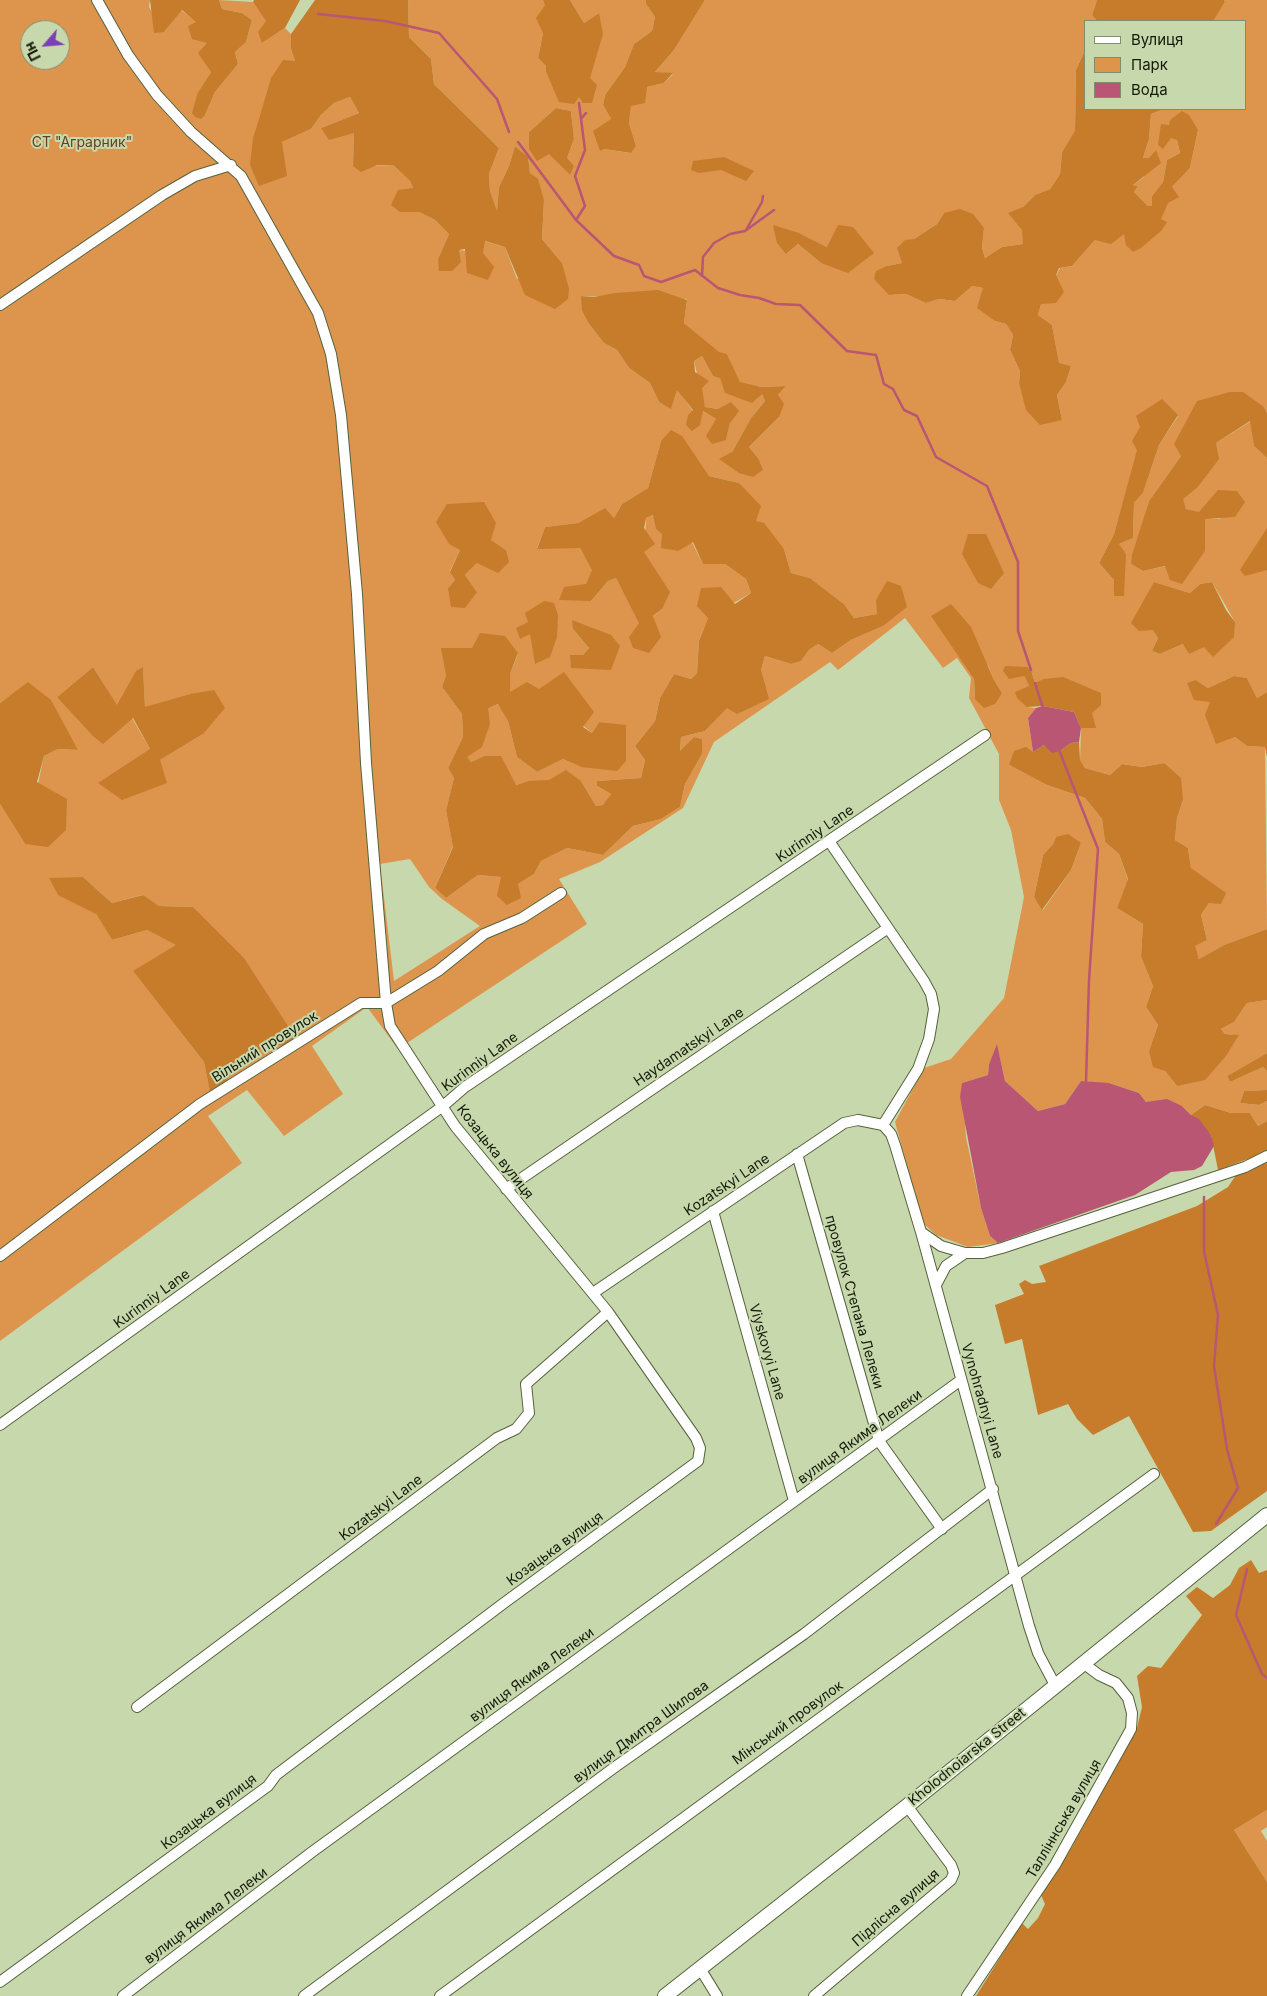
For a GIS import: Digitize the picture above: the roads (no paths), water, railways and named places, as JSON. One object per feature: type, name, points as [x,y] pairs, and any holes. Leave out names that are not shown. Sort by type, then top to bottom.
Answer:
[{"type":"main road","name":"Kholodnoiarska Street","points":[[665,1996],[701,1970],[907,1806],[1267,1515]]},
{"type":"street","points":[[97,0],[128,55],[157,95],[191,132],[240,176],[318,313],[330,354],[341,415],[357,594],[366,763],[386,1003],[438,971],[467,945],[484,934],[522,918],[561,894]]},
{"type":"street","points":[[0,305],[162,195],[195,176],[231,166]]},
{"type":"street","name":"Kurinniy Lane","points":[[0,1425],[443,1106],[466,1087],[986,735]]},
{"type":"street","points":[[829,841],[924,981],[931,994],[934,1009],[929,1039],[918,1069],[883,1125]]},
{"type":"street","name":"Haydamatskyi Lane","points":[[506,1189],[888,928]]},
{"type":"street","name":"Вільний провулок","points":[[0,1256],[200,1104],[360,1003],[386,1003]]},
{"type":"street","name":"Козацька вулиця","points":[[0,1982],[268,1786],[284,1769],[504,1603],[698,1461],[700,1448],[696,1438],[608,1312],[455,1126],[390,1026],[386,1003]]},
{"type":"street","name":"Kozatskyi Lane","points":[[593,1292],[844,1123],[858,1120],[883,1125]]},
{"type":"street","name":"Vynohradnyi Lane","points":[[883,1125],[891,1134],[896,1144],[936,1283],[960,1380],[1038,1653],[1055,1685]]},
{"type":"street","name":"провулок Степана Лелеки","points":[[797,1154],[879,1441],[942,1529]]},
{"type":"street","points":[[921,1232],[941,1246],[965,1253],[983,1253],[1245,1167],[1267,1156]]},
{"type":"street","name":"Viyskovyi Lane","points":[[713,1211],[794,1501]]},
{"type":"street","points":[[936,1283],[946,1266],[965,1253]]},
{"type":"street","name":"Kozatskyi Lane","points":[[137,1708],[497,1438],[516,1430],[529,1413],[526,1384],[608,1312]]},
{"type":"street","name":"вулиця Якима Лелеки","points":[[123,1996],[312,1852],[879,1441],[960,1380]]},
{"type":"street","name":"Мінський провулок","points":[[440,1996],[1154,1474]]},
{"type":"street","name":"вулиця Дмитра Шилова","points":[[304,1996],[615,1767],[804,1634],[992,1489]]},
{"type":"street","name":"Талліннська вулиця","points":[[967,1996],[1054,1865],[1132,1729],[1132,1712],[1128,1698],[1116,1683],[1099,1675],[1083,1663]]},
{"type":"street","name":"Підлісна вулиця","points":[[814,1996],[951,1880],[954,1873],[951,1865],[907,1806]]},
{"type":"street","points":[[701,1970],[718,1996]]},
{"type":"water","points":[[1043,706],[1074,712],[1081,728],[1079,742],[1071,743],[1060,751],[1052,753],[1044,745],[1033,752],[1028,718],[1036,708]]},
{"type":"water","points":[[997,1044],[1005,1081],[1038,1111],[1065,1104],[1081,1081],[1109,1083],[1139,1093],[1146,1102],[1167,1099],[1182,1106],[1191,1115],[1199,1119],[1211,1135],[1214,1146],[1202,1166],[1194,1170],[1171,1172],[1135,1195],[998,1243],[990,1236],[981,1208],[960,1097],[962,1083],[988,1075],[989,1064]]},
{"type":"waterway","points":[[318,14],[385,21],[439,33],[497,99],[509,132]]},
{"type":"waterway","points":[[576,220],[585,206],[575,176],[585,150],[579,103]]},
{"type":"waterway","points":[[581,119],[586,113]]},
{"type":"waterway","points":[[518,142],[576,220],[614,256],[639,265],[644,276],[661,282],[695,270],[718,288],[776,304],[800,305],[847,351],[876,355],[884,384],[893,389],[904,410],[917,416],[936,457],[987,486],[1018,562],[1018,631],[1031,670]]},
{"type":"waterway","points":[[746,230],[762,202],[763,196]]},
{"type":"waterway","points":[[702,276],[703,257],[714,243],[730,234],[745,231],[774,210]]},
{"type":"waterway","points":[[1035,683],[1043,708]]},
{"type":"waterway","points":[[1059,750],[1098,849],[1089,980],[1086,1082]]},
{"type":"waterway","points":[[1204,1197],[1204,1251],[1218,1315],[1214,1366],[1227,1449],[1238,1488],[1216,1524]]},
{"type":"waterway","points":[[1247,1569],[1236,1615],[1262,1674],[1267,1678]]},
{"type":"park label","name":"СТ \"Аграрник\"","points":[[82,143]]}]
